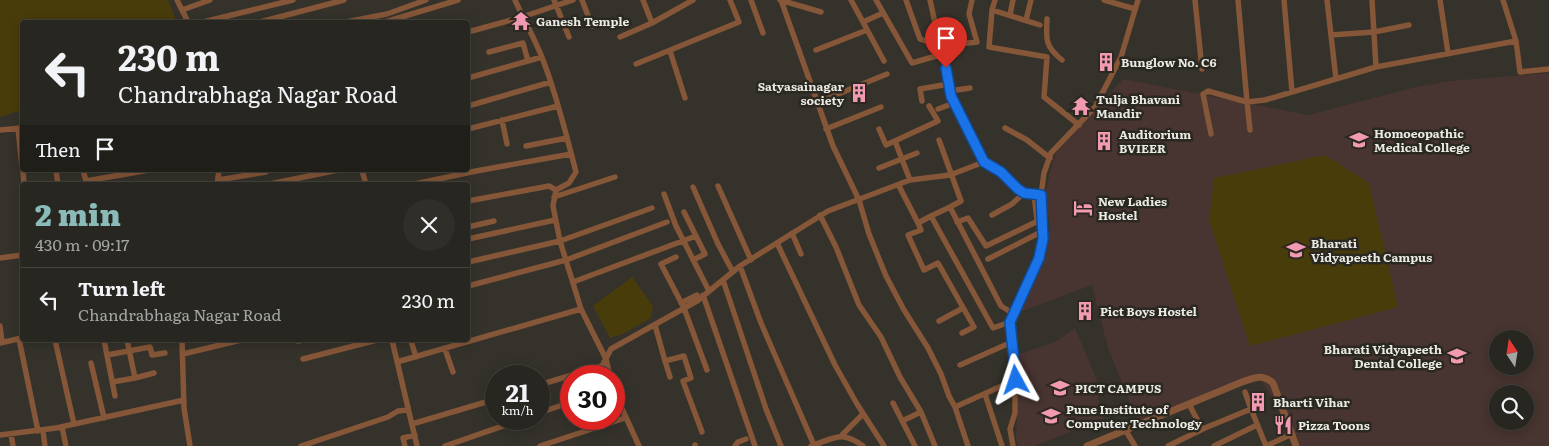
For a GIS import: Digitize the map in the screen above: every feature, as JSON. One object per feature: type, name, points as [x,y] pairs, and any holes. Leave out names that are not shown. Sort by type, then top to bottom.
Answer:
[{"type":"street","points":[[178,0],[187,20]]},
{"type":"street","points":[[182,10],[210,0]]},
{"type":"street","points":[[211,20],[293,0]]},
{"type":"street","points":[[268,20],[344,0]]},
{"type":"street","points":[[356,20],[387,14],[426,0]]},
{"type":"street","points":[[392,20],[458,0]]},
{"type":"street","points":[[515,0],[542,57],[551,82],[576,172],[568,183],[556,190],[553,206],[555,220],[581,309],[607,365]]},
{"type":"street","points":[[470,31],[522,17],[555,3],[573,0]]},
{"type":"street","points":[[582,0],[592,26]]},
{"type":"street","points":[[643,0],[652,23]]},
{"type":"street","points":[[620,37],[652,23],[693,0]]},
{"type":"street","points":[[636,64],[739,22],[730,0]]},
{"type":"street","points":[[750,0],[763,33]]},
{"type":"street","points":[[780,0],[821,12]]},
{"type":"street","points":[[780,0],[832,146],[858,200],[886,276],[941,374],[968,446]]},
{"type":"street","points":[[851,0],[884,61]]},
{"type":"street","points":[[876,0],[912,63],[943,54]]},
{"type":"street","points":[[906,0],[920,39],[941,46],[977,42],[969,14],[972,0]]},
{"type":"street","points":[[930,0],[950,91],[954,103],[984,162],[1001,172],[1024,193],[1038,195]]},
{"type":"street","points":[[994,0],[989,46],[1047,57],[1044,97],[1079,124]]},
{"type":"street","points":[[1010,15],[1013,0]]},
{"type":"street","points":[[1026,20],[1031,0]]},
{"type":"street","points":[[1104,0],[1135,9]]},
{"type":"street","points":[[958,222],[968,218],[986,246],[1036,222],[1038,195],[1051,152],[1096,107],[1121,57],[1138,0]]},
{"type":"street","points":[[1195,0],[1202,68]]},
{"type":"street","points":[[1238,0],[1250,130]]},
{"type":"street","points":[[1284,0],[1292,92]]},
{"type":"street","points":[[1327,0],[1336,79]]},
{"type":"street","points":[[1372,0],[1376,67]]},
{"type":"street","points":[[1440,0],[1448,53]]},
{"type":"street","points":[[1502,0],[1516,41],[1520,72],[1549,69]]},
{"type":"street","points":[[555,3],[569,37]]},
{"type":"street","points":[[992,10],[1040,25]]},
{"type":"street","points":[[863,22],[883,13]]},
{"type":"street","points":[[1046,19],[1046,38],[1050,51],[1062,60]]},
{"type":"street","points":[[1332,35],[1374,32],[1409,25]]},
{"type":"street","points":[[816,50],[867,30]]},
{"type":"street","points":[[1211,134],[1203,94],[1208,92],[1247,102],[1265,100],[1376,67],[1516,41]]},
{"type":"street","points":[[489,52],[523,43],[528,61]]},
{"type":"street","points":[[670,51],[685,98]]},
{"type":"street","points":[[470,77],[542,57]]},
{"type":"street","points":[[816,103],[888,74]]},
{"type":"street","points":[[470,105],[551,82]]},
{"type":"street","points":[[922,101],[920,90],[949,84]]},
{"type":"street","points":[[950,91],[970,88]]},
{"type":"street","points":[[938,109],[954,103]]},
{"type":"street","points":[[470,128],[558,106]]},
{"type":"street","points":[[879,129],[886,145],[895,141],[938,121],[929,106]]},
{"type":"street","points":[[826,129],[881,107]]},
{"type":"street","points":[[502,120],[507,144]]},
{"type":"street","points":[[0,130],[20,128]]},
{"type":"street","points":[[1005,128],[1027,140],[1050,158]]},
{"type":"street","points":[[526,146],[567,138]]},
{"type":"street","points":[[918,223],[961,202],[939,140]]},
{"type":"street","points":[[895,141],[910,180]]},
{"type":"street","points":[[426,182],[571,154]]},
{"type":"street","points":[[879,168],[917,154]]},
{"type":"street","points":[[550,383],[602,366],[611,350],[655,325],[683,305],[703,294],[740,266],[820,215],[899,186],[910,180],[950,175],[984,162]]},
{"type":"street","points":[[91,182],[139,172]]},
{"type":"street","points":[[222,182],[266,172]]},
{"type":"street","points":[[280,182],[328,172]]},
{"type":"street","points":[[554,198],[615,177]]},
{"type":"street","points":[[470,201],[550,186],[556,190]]},
{"type":"street","points":[[693,186],[732,272]]},
{"type":"street","points":[[718,186],[751,260]]},
{"type":"street","points":[[899,186],[921,230],[908,236],[924,270],[938,263],[974,327],[962,333]]},
{"type":"street","points":[[992,215],[1012,204],[1024,193]]},
{"type":"street","points":[[664,194],[683,241],[693,260],[755,446]]},
{"type":"street","points":[[1013,446],[1010,429],[1015,413],[1016,380],[1010,322],[1039,258],[1043,231],[1038,195]]},
{"type":"street","points":[[950,207],[1001,306],[1014,314]]},
{"type":"street","points":[[470,262],[560,241],[652,208]]},
{"type":"street","points":[[684,212],[705,254],[693,260]]},
{"type":"street","points":[[820,215],[836,247],[859,305],[881,337],[900,377],[921,412],[935,446]]},
{"type":"street","points":[[931,216],[993,328],[1010,322]]},
{"type":"street","points":[[470,226],[494,220]]},
{"type":"street","points":[[470,239],[555,220]]},
{"type":"street","points":[[470,285],[566,260],[667,222]]},
{"type":"street","points":[[988,259],[1043,231]]},
{"type":"street","points":[[792,233],[801,254]]},
{"type":"street","points":[[573,282],[696,236]]},
{"type":"street","points":[[777,243],[835,365],[884,446]]},
{"type":"street","points":[[0,258],[20,255]]},
{"type":"street","points":[[676,257],[661,264],[683,305],[706,370]]},
{"type":"street","points":[[740,266],[761,322],[813,446],[842,435],[863,414]]},
{"type":"street","points":[[723,280],[766,409],[781,446]]},
{"type":"street","points":[[939,321],[963,308]]},
{"type":"street","points":[[470,342],[581,309]]},
{"type":"street","points":[[655,325],[670,377]]},
{"type":"street","points":[[0,326],[1,342],[20,339]]},
{"type":"street","points":[[22,342],[40,431],[45,446]]},
{"type":"street","points":[[55,342],[74,424]]},
{"type":"street","points":[[104,342],[115,396]]},
{"type":"street","points":[[127,342],[135,378]]},
{"type":"street","points":[[182,342],[184,400],[190,446]]},
{"type":"street","points":[[183,354],[233,342]]},
{"type":"street","points":[[303,359],[369,342]]},
{"type":"street","points":[[392,342],[417,446]]},
{"type":"street","points":[[411,342],[416,357]]},
{"type":"street","points":[[397,362],[469,342]]},
{"type":"street","points":[[960,365],[1012,342]]},
{"type":"street","points":[[107,355],[150,347],[152,355],[164,352]]},
{"type":"street","points":[[445,349],[453,372]]},
{"type":"street","points":[[665,361],[684,356],[691,378],[683,381],[702,432]]},
{"type":"street","points":[[92,363],[104,418]]},
{"type":"street","points":[[112,382],[154,373]]},
{"type":"street","points":[[1087,446],[1242,382],[1259,377],[1267,378],[1273,383],[1296,446]]},
{"type":"street","points":[[955,408],[1016,380]]},
{"type":"street","points":[[1245,392],[1266,446],[1292,434]]},
{"type":"street","points":[[985,394],[1002,446]]},
{"type":"street","points":[[0,434],[40,431],[62,427],[184,400]]},
{"type":"street","points":[[412,424],[485,401]]},
{"type":"street","points":[[893,403],[915,446]]},
{"type":"street","points":[[1191,403],[1204,429]]},
{"type":"street","points":[[1168,446],[1251,409]]},
{"type":"street","points":[[301,446],[408,410]]},
{"type":"street","points":[[902,421],[921,412]]},
{"type":"street","points":[[540,446],[626,418],[639,446]]},
{"type":"street","points":[[1214,446],[1257,425]]},
{"type":"street","points":[[62,427],[66,446]]},
{"type":"street","points":[[445,446],[491,430]]},
{"type":"street","points":[[1126,431],[1135,446]]},
{"type":"street","points":[[11,434],[13,446]]},
{"type":"street","points":[[405,446],[403,438],[415,435]]},
{"type":"street","points":[[842,435],[851,437],[863,446]]},
{"type":"street","points":[[735,446],[738,442],[746,439]]},
{"type":"shaded area","points":[[0,0],[168,0],[176,20],[20,20],[20,111],[0,117]]},
{"type":"shaded area","name":"Bharati Vidyapeeth Campus","points":[[1549,73],[1549,446],[1296,446],[1288,423],[1259,377],[1139,425],[1108,348],[1092,285],[1020,312],[1050,230],[1046,193],[1056,153],[1123,79],[1308,115],[1416,87],[1450,81]]},
{"type":"shaded area","points":[[1325,155],[1369,183],[1398,307],[1250,346],[1209,220],[1214,178]]},
{"type":"shaded area","points":[[632,277],[653,306],[651,318],[623,334],[610,338],[593,306]]},
{"type":"shaded area","name":"PICT CAMPUS","points":[[1075,328],[1102,392],[1098,399],[1105,418],[1034,446],[1018,446],[1016,439],[1020,354],[1057,341]]},
{"type":"place","name":"Ganesh Temple","points":[[521,21]]},
{"type":"place","name":"Bunglow No. C6","points":[[1106,62]]},
{"type":"place","name":"Satyasainagar society","points":[[859,93]]},
{"type":"place","name":"Tulja Bhavani Mandir","points":[[1081,106]]},
{"type":"place","name":"Homoeopathic Medical College","points":[[1359,140]]},
{"type":"place","name":"Auditorium BVIEER","points":[[1104,141]]},
{"type":"place","name":"New Ladies Hostel","points":[[1083,208]]},
{"type":"place","name":"Bharati Vidyapeeth Campus","points":[[1296,250]]},
{"type":"place","name":"Pict Boys Hostel","points":[[1085,311]]},
{"type":"place","name":"Bharati Vidyapeeth Dental College","points":[[1457,356]]},
{"type":"place","name":"PICT CAMPUS","points":[[1060,388]]},
{"type":"place","name":"Bharti Vihar","points":[[1258,402]]},
{"type":"place","name":"Pune Institute of Computer Technology","points":[[1051,416]]},
{"type":"place","name":"Pizza Toons","points":[[1283,425]]},
{"type":"route","points":[[946,68],[951,96],[984,162],[1001,172],[1024,193],[1041,195],[1043,239],[1039,258],[1010,322],[1016,380]]}]
